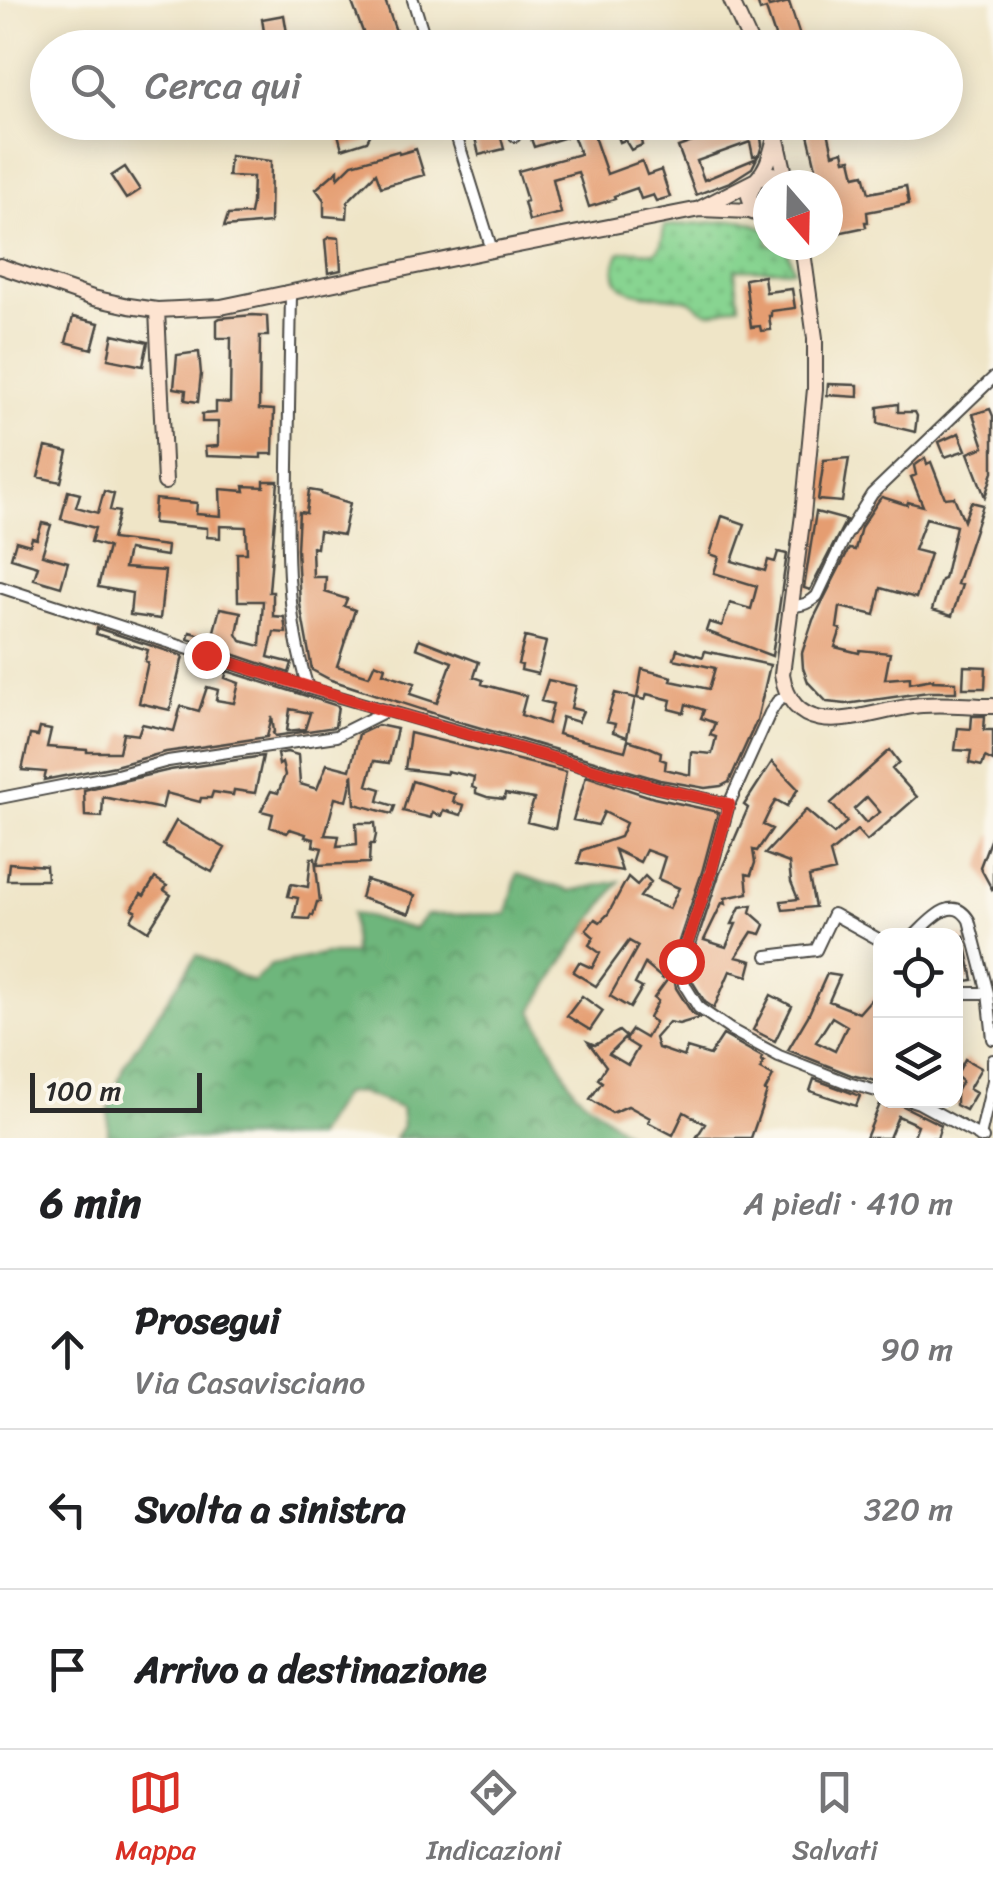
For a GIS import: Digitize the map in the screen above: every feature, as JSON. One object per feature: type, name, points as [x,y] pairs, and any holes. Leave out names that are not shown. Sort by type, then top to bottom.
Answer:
[{"type":"main road","points":[[732,0],[745,30]]},
{"type":"main road","points":[[765,170],[772,140]]},
{"type":"main road","points":[[777,140],[784,170]]},
{"type":"main road","points":[[700,209],[753,182]]},
{"type":"main road","points":[[0,266],[93,298],[157,310],[221,308],[700,209],[753,212]]},
{"type":"main road","points":[[803,260],[815,338],[815,389],[782,674],[788,694],[806,714],[826,722],[920,705],[993,706]]},
{"type":"main road","points":[[157,310],[165,482]]},
{"type":"street","points":[[414,0],[423,30]]},
{"type":"street","points":[[458,140],[492,250]]},
{"type":"street","points":[[290,294],[287,519],[291,612],[308,688]]},
{"type":"street","points":[[792,606],[801,606],[818,596],[845,536],[872,494],[993,378]]},
{"type":"street","points":[[0,588],[308,688],[658,788],[729,804]]},
{"type":"street","points":[[788,694],[770,714],[729,804],[681,961],[684,984],[699,1008],[732,1030],[779,1056],[873,1090]]},
{"type":"street","points":[[0,798],[117,775],[168,760],[336,736],[386,711]]},
{"type":"street","points":[[923,928],[942,912],[959,909],[969,920],[988,992],[993,1039]]},
{"type":"street","points":[[767,956],[816,950],[833,914],[873,936]]},
{"type":"street","points":[[963,993],[988,992]]},
{"type":"street","points":[[928,1108],[982,1137],[993,1060]]},
{"type":"green space","points":[[742,220],[753,224],[753,260],[790,260],[794,270],[735,269],[739,305],[720,311],[708,312],[688,300],[624,288],[617,281],[615,269],[619,253],[655,252],[664,226]]},
{"type":"green space","points":[[517,874],[570,891],[620,881],[532,1011],[575,1092],[629,1135],[639,1138],[395,1138],[403,1126],[401,1108],[359,1092],[343,1094],[315,1138],[108,1138],[108,1112],[124,1065],[197,955],[253,982],[271,965],[326,954],[354,954],[352,913],[414,929],[426,915],[507,914]]},
{"type":"building","points":[[351,0],[385,0],[396,30],[362,30]]},
{"type":"building","points":[[757,0],[766,0],[769,7],[789,2],[798,30],[773,30],[766,9],[760,11]]},
{"type":"building","points":[[284,15],[286,30],[264,30],[262,19]]},
{"type":"building","points":[[340,140],[368,140],[367,141],[342,149]]},
{"type":"building","points":[[476,140],[502,140],[504,149],[479,155]]},
{"type":"building","points":[[531,140],[557,140],[534,147]]},
{"type":"building","points":[[575,140],[595,140],[607,174],[642,161],[647,175],[661,170],[670,197],[656,201],[653,195],[641,199],[637,188],[589,207],[578,172],[553,179],[561,213],[529,221],[518,171],[580,154]]},
{"type":"building","points":[[625,140],[641,140],[642,145],[631,150]]},
{"type":"building","points":[[698,140],[761,140],[762,145],[759,155],[753,156],[750,142],[697,161],[704,180],[757,158],[752,168],[730,182],[696,195],[678,147]]},
{"type":"building","points":[[809,140],[830,140],[833,154],[843,151],[845,160],[851,159],[855,176],[864,174],[869,193],[906,186],[909,204],[867,212],[866,227],[843,232],[843,170],[807,170],[816,168]]},
{"type":"building","points":[[416,149],[424,175],[381,187],[376,173],[348,201],[347,218],[324,216],[324,200],[316,189],[338,170],[338,178],[352,164]]},
{"type":"building","points":[[230,156],[271,161],[270,223],[224,227],[228,215],[250,214],[252,203],[253,177],[228,176]]},
{"type":"building","points":[[125,167],[140,190],[126,199],[111,176]]},
{"type":"building","points":[[339,238],[341,270],[328,273],[325,240]]},
{"type":"building","points":[[764,276],[766,292],[792,289],[795,308],[771,311],[771,330],[761,331],[760,326],[751,327],[745,279]]},
{"type":"building","points":[[267,316],[268,336],[260,336],[259,409],[274,410],[273,454],[261,454],[261,458],[206,456],[205,447],[218,446],[218,422],[202,422],[202,414],[216,413],[216,402],[230,403],[231,338],[217,338],[217,320]]},
{"type":"building","points":[[73,317],[99,323],[92,349],[66,342]]},
{"type":"building","points":[[113,334],[148,342],[143,366],[108,359]]},
{"type":"building","points":[[199,352],[198,402],[185,400],[186,390],[174,388],[177,355]]},
{"type":"building","points":[[828,384],[858,385],[858,397],[827,395]]},
{"type":"building","points":[[898,404],[898,412],[915,412],[915,432],[878,423],[878,407]]},
{"type":"building","points":[[990,409],[993,472],[985,497],[968,453],[984,447],[973,414]]},
{"type":"building","points":[[959,433],[966,450],[945,457],[939,442]]},
{"type":"building","points":[[46,447],[68,452],[61,482],[38,477]]},
{"type":"building","points":[[849,458],[842,502],[818,500],[824,460]]},
{"type":"building","points":[[925,458],[927,464],[931,462],[945,498],[954,497],[964,521],[971,502],[983,505],[957,584],[962,585],[952,616],[932,610],[944,579],[956,526],[926,518],[914,550],[930,554],[916,598],[881,588],[875,615],[840,607],[837,628],[841,629],[835,647],[859,653],[890,653],[885,679],[910,677],[910,683],[933,679],[956,682],[956,692],[928,692],[846,704],[827,702],[808,682],[803,668],[802,653],[813,620],[849,549],[855,550],[861,527],[879,500],[882,497],[923,506],[911,477],[916,475],[914,466]]},
{"type":"building","points":[[264,481],[278,481],[269,592],[273,592],[273,616],[284,617],[286,633],[274,632],[268,657],[292,663],[289,673],[188,639],[190,632],[213,635],[220,608],[241,612],[237,634],[241,641],[260,646],[263,601],[238,601],[237,553],[247,553],[246,527],[220,526],[220,538],[207,537],[207,528],[153,523],[155,499],[197,503],[196,514],[221,516],[220,489],[245,491],[244,486],[264,487]]},
{"type":"building","points":[[309,490],[350,503],[343,535],[319,531],[317,548],[312,547],[313,577],[326,577],[325,592],[347,599],[344,606],[355,610],[337,666],[369,676],[375,663],[385,667],[383,673],[415,683],[410,694],[437,703],[452,662],[416,648],[419,639],[479,662],[474,677],[483,680],[482,684],[526,696],[521,715],[548,724],[553,704],[541,701],[548,680],[576,686],[571,708],[583,711],[578,722],[562,717],[558,734],[625,751],[628,740],[661,752],[665,769],[690,775],[691,752],[712,754],[716,737],[710,735],[715,723],[701,718],[704,710],[686,704],[684,713],[669,709],[671,700],[647,694],[645,700],[637,698],[642,669],[672,677],[671,681],[709,689],[715,668],[674,659],[677,649],[703,657],[705,651],[770,665],[757,720],[729,782],[705,788],[660,780],[457,721],[331,680],[312,670],[300,604],[297,549],[299,512],[306,513]]},
{"type":"building","points":[[68,491],[80,494],[76,507],[98,513],[104,491],[114,494],[110,510],[119,512],[112,539],[167,546],[166,556],[128,550],[124,568],[165,571],[160,619],[130,615],[132,593],[98,587],[108,547],[91,542],[95,528],[61,519]]},
{"type":"building","points":[[816,512],[846,520],[810,590],[804,588]]},
{"type":"building","points":[[722,516],[745,524],[732,561],[765,571],[768,560],[775,562],[778,552],[787,554],[772,656],[706,631],[709,622],[722,626],[730,603],[751,609],[757,586],[714,573],[719,557],[710,554]]},
{"type":"building","points":[[42,523],[51,525],[42,555],[68,562],[61,587],[34,579],[38,566],[11,558],[16,541],[30,545],[32,538],[37,539]]},
{"type":"building","points":[[97,628],[183,656],[170,710],[139,703],[148,650],[96,634]]},
{"type":"building","points":[[525,637],[546,642],[538,674],[521,670],[522,665],[518,664]]},
{"type":"building","points":[[964,666],[986,667],[985,688],[963,688]]},
{"type":"building","points":[[227,671],[338,706],[335,727],[275,736],[272,716],[267,737],[166,752],[44,780],[46,772],[22,770],[30,735],[38,736],[40,728],[51,730],[47,747],[119,752],[123,733],[138,735],[142,724],[174,731],[181,706],[199,711],[207,687],[218,690],[216,700],[234,703],[239,683],[225,678]],"holes":[[[290,709],[310,713],[305,729],[287,731]]]},
{"type":"building","points":[[615,693],[635,698],[627,737],[613,732],[615,724],[606,722]]},
{"type":"building","points":[[972,716],[985,716],[984,730],[993,730],[993,761],[985,757],[982,766],[969,763],[971,751],[955,750],[958,728],[971,729]]},
{"type":"building","points":[[378,725],[397,729],[389,763],[374,761],[367,785],[381,789],[378,801],[395,806],[392,814],[355,804],[353,774],[347,801],[335,798],[325,835],[339,836],[337,846],[357,844],[356,823],[375,823],[369,863],[317,865],[322,848],[313,846],[314,839],[290,829],[287,833],[270,827],[273,814],[261,811],[271,791],[278,793],[285,775],[277,754],[298,755],[300,784],[317,789],[327,764],[350,770],[359,734]]},
{"type":"building","points":[[410,733],[566,772],[555,829],[527,822],[534,799],[505,794],[504,799],[487,797],[472,787],[474,777],[405,769]]},
{"type":"building","points":[[890,750],[899,762],[892,769],[917,797],[867,841],[857,830],[830,853],[835,871],[809,877],[815,907],[783,910],[781,901],[798,899],[789,863],[765,854],[806,810],[834,834],[847,822],[831,803]],"holes":[[[867,797],[880,812],[866,823],[854,809]]]},
{"type":"building","points":[[263,756],[255,793],[213,792],[211,798],[201,798],[200,802],[166,793],[162,809],[103,797],[102,817],[85,816],[84,790],[170,770]]},
{"type":"building","points":[[772,762],[798,789],[787,806],[776,800],[771,808],[763,825],[772,829],[757,851],[753,850],[755,863],[751,875],[746,874],[748,893],[725,898],[726,904],[722,903],[704,940],[726,947],[740,907],[752,905],[750,912],[765,925],[761,934],[752,932],[736,957],[752,961],[748,976],[730,971],[714,1008],[705,1002],[692,981],[690,962],[719,875],[748,808],[744,805]]},
{"type":"building","points":[[586,776],[654,798],[718,812],[674,956],[663,979],[645,964],[635,984],[642,988],[630,1008],[610,996],[638,946],[629,941],[596,986],[573,972],[579,962],[592,968],[600,953],[589,945],[594,937],[586,930],[595,919],[600,922],[608,914],[628,877],[637,885],[645,876],[651,882],[640,897],[669,909],[679,888],[658,879],[665,857],[646,850],[640,862],[615,850],[622,871],[578,863],[582,850],[620,837],[626,823],[604,812],[598,825],[573,820]]},
{"type":"building","points":[[412,781],[455,794],[453,802],[464,805],[461,815],[443,810],[441,816],[432,813],[431,818],[403,811]]},
{"type":"building","points":[[176,821],[225,848],[212,872],[163,845]]},
{"type":"building","points":[[993,835],[993,891],[980,867]]},
{"type":"building","points":[[311,858],[315,858],[320,902],[309,919],[294,918],[298,898],[288,896],[291,884],[308,887]]},
{"type":"building","points":[[9,863],[46,866],[47,880],[7,880]]},
{"type":"building","points":[[155,878],[167,886],[164,890],[171,895],[148,931],[131,920],[136,911],[132,909]]},
{"type":"building","points":[[366,880],[415,895],[409,914],[361,898]]},
{"type":"building","points":[[963,936],[973,980],[963,981]]},
{"type":"building","points":[[827,974],[840,976],[829,1001],[859,1013],[873,997],[873,1080],[788,1050]],"holes":[[[832,1017],[847,1026],[835,1051],[816,1042]]]},
{"type":"building","points":[[670,976],[699,1018],[679,1024],[669,1022],[655,1038],[658,1048],[684,1057],[687,1048],[710,1055],[723,1035],[762,1057],[760,1069],[773,1076],[751,1138],[696,1138],[705,1124],[684,1112],[673,1135],[628,1106],[612,1113],[590,1099],[602,1082],[598,1079],[606,1066],[588,1042],[595,1045],[619,1031],[626,1037],[609,1054],[628,1065],[638,1048],[625,1040],[632,1030],[646,1038],[655,1022],[649,1018],[658,1001],[654,998]]},
{"type":"building","points":[[771,995],[792,1006],[775,1041],[753,1030]]},
{"type":"building","points":[[582,996],[603,1011],[590,1030],[567,1016]]},
{"type":"building","points":[[965,1059],[981,1068],[969,1089],[976,1093],[966,1110],[962,1108]]},
{"type":"building","points":[[814,1079],[860,1096],[856,1106],[810,1091]]},
{"type":"building","points":[[878,1108],[907,1108],[941,1125],[937,1138],[913,1138],[918,1125],[898,1116],[889,1138],[866,1138]]},
{"type":"route","points":[[206,655],[386,711],[658,788],[729,804],[681,961]]}]
